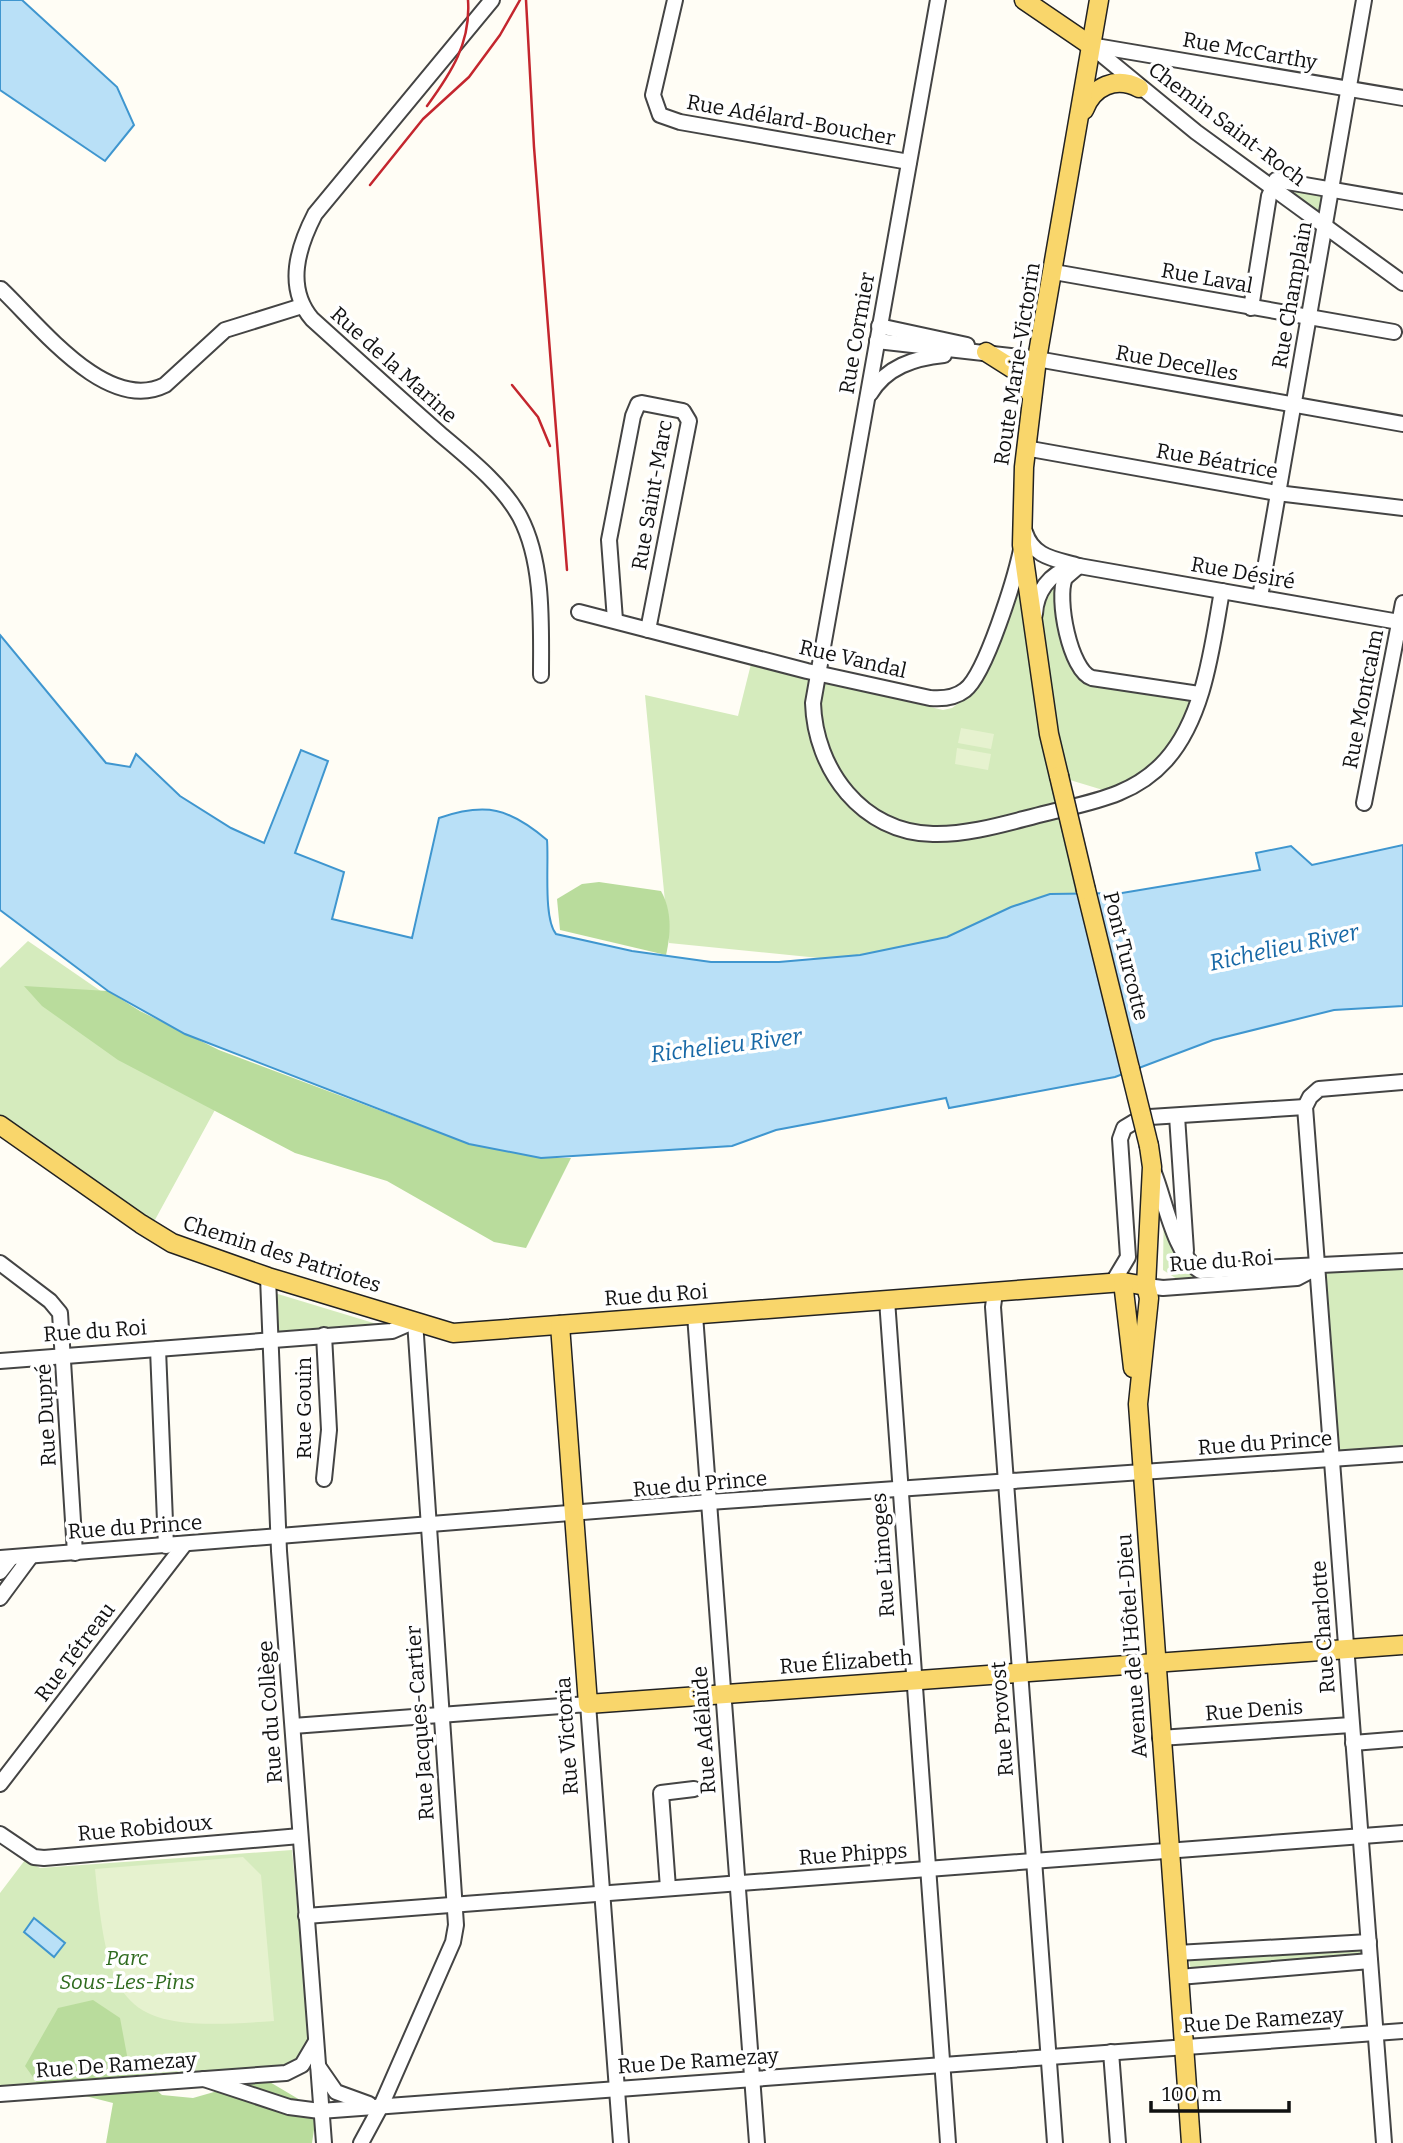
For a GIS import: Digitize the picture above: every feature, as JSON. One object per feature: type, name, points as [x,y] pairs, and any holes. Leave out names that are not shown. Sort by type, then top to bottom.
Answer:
[{"type":"main road","name":"Chemin Saint-Roch","points":[[1024,0],[1090,45]]},
{"type":"main road","name":"Route Marie-Victorin","points":[[1059,776],[1049,734],[1022,545],[1025,448],[1037,359],[1099,0]]},
{"type":"main road","points":[[1079,123],[1090,97],[1103,86],[1127,83],[1139,88]]},
{"type":"main road","points":[[986,352],[1016,371],[1032,396]]},
{"type":"main road","name":"Pont Turcotte","points":[[1059,776],[1149,1146]]},
{"type":"main road","name":"Chemin des Patriotes","points":[[0,1125],[156,1234],[191,1251],[415,1321]]},
{"type":"main road","name":"Avenue de l'Hôtel-Dieu","points":[[1149,1146],[1152,1167],[1146,1286],[1149,1298],[1139,1387],[1142,1472],[1191,2143]]},
{"type":"main road","points":[[1118,1282],[1135,1378],[1139,1387]]},
{"type":"main road","name":"Rue du Roi","points":[[415,1321],[453,1332],[1118,1282],[1146,1286]]},
{"type":"main road","name":"Rue Victoria","points":[[560,1325],[588,1704]]},
{"type":"main road","name":"Rue Élizabeth","points":[[588,1704],[1403,1645]]},
{"type":"street","name":"Rue de la Marine","points":[[492,0],[315,214],[299,249],[297,265],[302,306],[312,319],[469,460],[512,505],[525,531],[538,592],[541,675]]},
{"type":"street","name":"Rue Adélard-Boucher","points":[[675,0],[653,95],[660,115],[680,122],[909,162]]},
{"type":"street","name":"Rue Cormier","points":[[938,0],[819,673],[814,720],[827,764],[847,795],[887,823],[930,835],[948,834],[1109,798],[1142,782],[1167,759],[1184,735],[1210,655],[1222,591]]},
{"type":"street","name":"Rue Champlain","points":[[1260,597],[1364,0]]},
{"type":"street","name":"Chemin Saint-Roch","points":[[1090,45],[1139,88],[1403,284]]},
{"type":"street","name":"Rue McCarthy","points":[[1090,45],[1403,98]]},
{"type":"street","points":[[1251,308],[1271,185],[1280,179],[1403,202]]},
{"type":"street","name":"Rue Laval","points":[[1054,272],[1394,332]]},
{"type":"street","points":[[1,289],[88,371],[112,387],[134,393],[165,386],[225,330],[302,306]]},
{"type":"street","name":"Rue Decelles","points":[[878,333],[1403,424]]},
{"type":"street","points":[[867,398],[883,375],[897,367],[937,355],[986,352]]},
{"type":"street","name":"Rue Saint-Marc","points":[[615,620],[609,540],[633,416],[640,403],[684,411],[689,417],[648,630]]},
{"type":"street","name":"Rue Béatrice","points":[[1025,448],[1277,493],[1403,508]]},
{"type":"street","name":"Rue Désiré","points":[[1022,524],[1029,544],[1038,553],[1079,566],[1399,622]]},
{"type":"street","name":"Rue Vandal","points":[[579,612],[819,673],[929,698],[946,699],[964,691],[984,662],[1022,545]]},
{"type":"street","points":[[1034,626],[1035,605],[1047,583],[1065,569],[1079,566]]},
{"type":"street","points":[[1079,566],[1065,578],[1062,596],[1073,657],[1081,672],[1092,678],[1199,694]]},
{"type":"street","name":"Rue Montcalm","points":[[1364,803],[1403,603]]},
{"type":"street","points":[[1150,1117],[1305,1107],[1310,1097],[1319,1090],[1403,1083]]},
{"type":"street","name":"Rue Charlotte","points":[[1305,1107],[1384,2143]]},
{"type":"street","points":[[1177,1116],[1186,1252]]},
{"type":"street","points":[[1118,1282],[1128,1254],[1120,1139],[1124,1128],[1134,1122]]},
{"type":"street","name":"Rue du Roi","points":[[1152,1167],[1176,1236],[1195,1267],[1207,1272],[1296,1266],[1317,1268],[1403,1261]]},
{"type":"street","name":"Rue Dupré","points":[[0,1263],[58,1309],[64,1357],[75,1553]]},
{"type":"street","name":"Rue du Roi","points":[[1146,1286],[1163,1288],[1297,1278],[1317,1268]]},
{"type":"street","name":"Rue du Collège","points":[[268,1277],[279,1538],[316,2064],[324,2143]]},
{"type":"street","name":"Rue Provost","points":[[995,1292],[993,1307],[1055,2143]]},
{"type":"street","name":"Rue Limoges","points":[[887,1300],[948,2143]]},
{"type":"street","name":"Rue Adélaïde","points":[[695,1315],[757,2143]]},
{"type":"street","name":"Rue du Roi","points":[[0,1361],[392,1331],[415,1321]]},
{"type":"street","name":"Rue Jacques-Cartier","points":[[361,2143],[381,2106],[453,1942],[454,1905],[415,1321]]},
{"type":"street","name":"Rue Gouin","points":[[324,1335],[329,1430],[324,1479]]},
{"type":"street","points":[[158,1349],[166,1546]]},
{"type":"street","name":"Rue du Prince","points":[[6,1558],[575,1515],[709,1502],[899,1491],[1403,1454]]},
{"type":"street","name":"Rue Tétreau","points":[[0,1784],[184,1545]]},
{"type":"street","points":[[0,1598],[31,1556]]},
{"type":"street","points":[[0,1572],[6,1558]]},
{"type":"street","name":"Rue Élizabeth","points":[[293,1726],[588,1704]]},
{"type":"street","name":"Rue Victoria","points":[[588,1704],[621,2143]]},
{"type":"street","name":"Rue Denis","points":[[1160,1738],[1351,1725]]},
{"type":"street","points":[[1353,1743],[1403,1739]]},
{"type":"street","points":[[668,1888],[661,1793],[694,1790]]},
{"type":"street","name":"Rue Phipps","points":[[306,1916],[1403,1833]]},
{"type":"street","name":"Rue Robidoux","points":[[0,1834],[34,1857],[44,1858],[300,1836]]},
{"type":"street","points":[[1177,1953],[1369,1941]]},
{"type":"street","points":[[1179,1977],[1370,1962]]},
{"type":"street","name":"Rue De Ramezay","points":[[0,2094],[204,2079],[289,2107],[320,2111],[1403,2031]]},
{"type":"street","points":[[204,2079],[286,2073],[302,2065],[316,2042]]},
{"type":"street","points":[[1111,2052],[1118,2143]]},
{"type":"street","points":[[316,2064],[336,2092],[354,2100],[381,2106]]},
{"type":"green space","points":[[1280,188],[1322,195],[1318,218]]},
{"type":"green space","points":[[1019,563],[1035,605],[1052,587],[1062,584],[1081,672],[1199,694],[1176,748],[1109,798],[1103,790],[1060,777],[1083,905],[859,962],[669,943],[645,695],[738,716],[751,664],[943,710],[952,708],[974,692]]},
{"type":"green space","points":[[961,728],[994,734],[991,749],[958,743]]},
{"type":"green space","points":[[957,748],[991,754],[988,770],[955,764]]},
{"type":"green space","points":[[599,882],[661,891],[670,922],[666,955],[560,930],[557,899],[582,884]]},
{"type":"green space","points":[[28,941],[134,1014],[240,1064],[150,1229],[0,1125],[0,968]]},
{"type":"green space","points":[[24,986],[108,991],[140,1011],[219,1050],[469,1144],[541,1158],[571,1158],[526,1248],[494,1242],[387,1181],[295,1153],[118,1060],[42,1006]]},
{"type":"green space","points":[[1164,1196],[1200,1278],[1177,1279],[1163,1270]]},
{"type":"green space","points":[[1403,1261],[1403,1454],[1334,1459],[1320,1267]]},
{"type":"green space","points":[[268,1291],[390,1328],[271,1337]]},
{"type":"green space","name":"Parc Sous-Les-Pins","points":[[292,1850],[310,2043],[303,2055],[288,2067],[0,2087],[0,1893],[25,1860],[40,1868]]},
{"type":"green space","points":[[243,1857],[261,1875],[274,2021],[186,2023],[156,2016],[134,2004],[119,1985],[108,1956],[95,1869]]},
{"type":"green space","points":[[1371,1938],[1373,1959],[1191,1972],[1189,1958]]},
{"type":"green space","points":[[93,2000],[120,2018],[129,2066],[162,2095],[193,2098],[263,2078],[317,2110],[312,2143],[106,2143],[113,2103],[38,2084],[25,2066],[58,2008]]},
{"type":"water","points":[[0,0],[22,0],[117,87],[134,125],[105,161],[0,90]]},
{"type":"water","name":"Richelieu River","points":[[0,635],[106,763],[130,767],[136,754],[180,796],[231,828],[264,843],[301,750],[328,761],[295,853],[344,872],[332,919],[412,938],[439,818],[484,809],[509,815],[547,840],[549,916],[556,934],[632,951],[711,962],[779,962],[860,955],[947,937],[1011,907],[1050,894],[1122,893],[1260,870],[1256,853],[1291,846],[1312,865],[1403,845],[1403,1006],[1334,1010],[1213,1040],[1115,1077],[949,1108],[946,1098],[776,1130],[732,1146],[541,1158],[469,1144],[185,1034],[108,991],[0,910]]},
{"type":"water","points":[[34,1918],[65,1943],[54,1957],[24,1932]]},
{"type":"railway","points":[[427,106],[458,57],[466,30],[468,0]]},
{"type":"railway","points":[[370,185],[423,119],[469,77],[500,35],[520,0]]},
{"type":"railway","points":[[526,0],[534,147],[567,570]]},
{"type":"railway","points":[[512,385],[538,417],[550,446]]}]
